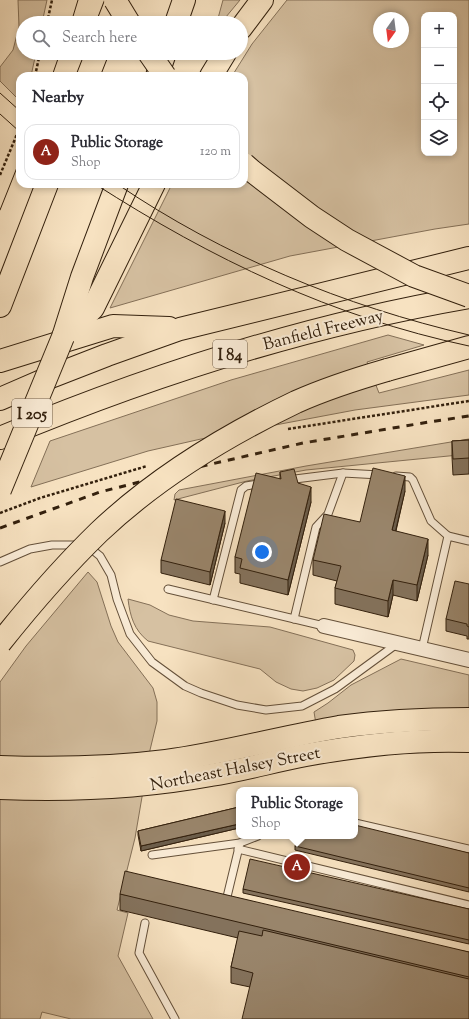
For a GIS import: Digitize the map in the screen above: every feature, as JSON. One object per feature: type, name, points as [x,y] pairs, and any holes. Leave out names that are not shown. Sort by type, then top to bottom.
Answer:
[{"type":"main road","points":[[105,16],[106,0]]},
{"type":"main road","points":[[110,16],[116,0]]},
{"type":"main road","points":[[116,0],[125,16]]},
{"type":"main road","points":[[178,16],[184,0]]},
{"type":"main road","points":[[248,19],[262,0]]},
{"type":"main road","points":[[90,72],[94,60]]},
{"type":"main road","points":[[154,60],[162,72]]},
{"type":"main road","points":[[158,72],[163,60]]},
{"type":"main road","points":[[213,72],[221,60]]},
{"type":"main road","points":[[248,167],[312,217],[347,240],[414,276],[469,297]]},
{"type":"main road","points":[[0,305],[45,188]]},
{"type":"main road","name":"I 205","points":[[0,490],[63,337],[82,277],[115,188]]},
{"type":"main road","points":[[63,337],[93,308],[152,188]]},
{"type":"main road","name":"Banfield Freeway","points":[[0,399],[107,355],[180,329],[469,258]]},
{"type":"main road","name":"Banfield Freeway","points":[[0,438],[120,391],[237,352],[359,319],[469,297]]},
{"type":"main road","points":[[0,361],[113,326],[180,329]]},
{"type":"main road","points":[[0,643],[28,607],[66,565],[100,532],[166,478],[216,444],[296,402],[352,380],[469,347]]},
{"type":"main road","name":"Northeast Halsey Street","points":[[0,767],[88,767],[132,765],[210,754],[306,734],[371,723],[406,720],[469,719]]},
{"type":"main road","name":"Northeast Halsey Street","points":[[0,788],[60,790],[133,787],[212,775],[305,755],[373,744],[414,741],[469,741]]},
{"type":"street","points":[[324,626],[469,660]]},
{"type":"lane","points":[[294,618],[316,527],[328,514],[343,473]]},
{"type":"lane","points":[[283,481],[343,473],[410,477],[413,480],[431,521],[448,536],[469,541]]},
{"type":"lane","points":[[213,600],[241,490],[246,486],[268,483]]},
{"type":"lane","points":[[422,649],[448,536]]},
{"type":"lane","points":[[0,562],[30,550],[52,545],[74,545],[90,548],[100,556],[111,574],[117,599],[130,634],[152,662],[185,686],[237,705],[266,710],[302,706],[335,689],[398,643]]},
{"type":"lane","points":[[168,589],[324,626]]},
{"type":"lane","points":[[358,824],[469,849]]},
{"type":"lane","points":[[234,903],[222,900],[239,846],[252,839]]},
{"type":"lane","points":[[152,856],[239,846],[469,905]]},
{"type":"lane","points":[[145,923],[139,953],[175,1019]]},
{"type":"path","points":[[49,16],[52,0]]},
{"type":"path","points":[[36,72],[38,60]]},
{"type":"path","points":[[0,175],[16,137]]},
{"type":"shaded area","points":[[18,0],[47,0],[44,16],[19,16]]},
{"type":"shaded area","points":[[223,0],[240,0],[227,16],[219,16]]},
{"type":"shaded area","points":[[287,0],[469,0],[469,224],[290,256],[110,308],[170,188],[248,188],[248,72],[234,72],[242,60],[248,60],[248,50],[252,44]]},
{"type":"shaded area","points":[[16,38],[16,60],[34,60],[32,72],[16,72],[16,97],[0,81],[0,67],[13,50]]},
{"type":"shaded area","points":[[388,335],[424,345],[367,362],[379,393],[469,370],[469,395],[355,410],[201,439],[148,451],[31,487],[50,441],[231,380]]},
{"type":"shaded area","points":[[469,439],[469,454],[306,470],[247,481],[174,500],[175,494],[179,490],[306,466]]},
{"type":"shaded area","points":[[88,572],[97,582],[111,626],[118,642],[153,688],[157,702],[157,721],[150,750],[135,838],[117,910],[128,913],[118,956],[153,1019],[71,1019],[42,1012],[40,1019],[0,1019],[0,682],[26,646]]},
{"type":"shaded area","points":[[128,599],[150,605],[169,615],[193,621],[270,627],[353,650],[355,655],[354,661],[334,680],[317,688],[303,691],[291,689],[276,682],[260,669],[148,641],[136,627],[130,611]]},
{"type":"shaded area","points":[[401,659],[469,675],[469,710],[316,724],[314,712],[351,685]]},
{"type":"building","points":[[469,440],[469,458],[453,459],[452,441]]},
{"type":"building","points":[[373,468],[405,476],[392,530],[428,539],[417,585],[393,580],[388,601],[335,588],[341,566],[313,560],[324,514],[360,522]]},
{"type":"building","points":[[294,469],[298,483],[311,487],[288,580],[240,568],[242,559],[235,557],[256,473],[281,479],[280,472]]},
{"type":"building","points":[[176,499],[225,511],[210,572],[161,560]]},
{"type":"building","points":[[455,581],[469,584],[469,627],[467,624],[446,619]]},
{"type":"building","points":[[236,808],[236,825],[141,846],[138,831]]},
{"type":"building","points":[[358,826],[469,853],[469,888],[295,846],[297,839],[358,839]]},
{"type":"building","points":[[250,859],[469,909],[469,940],[243,889]]},
{"type":"building","points":[[125,871],[469,952],[469,977],[120,894]]},
{"type":"building","points":[[263,930],[469,979],[469,1019],[242,1019],[253,973],[231,967],[239,931],[262,936]]},
{"type":"tram line","points":[[73,16],[78,0]]},
{"type":"tram line","points":[[53,72],[58,60]]},
{"type":"tram line","points":[[0,93],[16,107]]},
{"type":"tram line","points":[[0,114],[16,128]]},
{"type":"tram line","points":[[0,210],[16,170]]},
{"type":"tram line","points":[[102,188],[184,237],[229,261],[274,282],[321,302],[369,319],[418,334],[469,346]]},
{"type":"tram line","points":[[123,188],[157,210],[199,234],[286,276],[376,309],[469,335]]},
{"type":"railway","points":[[0,528],[100,492],[207,465],[303,443],[469,416]]},
{"type":"place","name":"Public Storage","points":[[297,867]]}]
